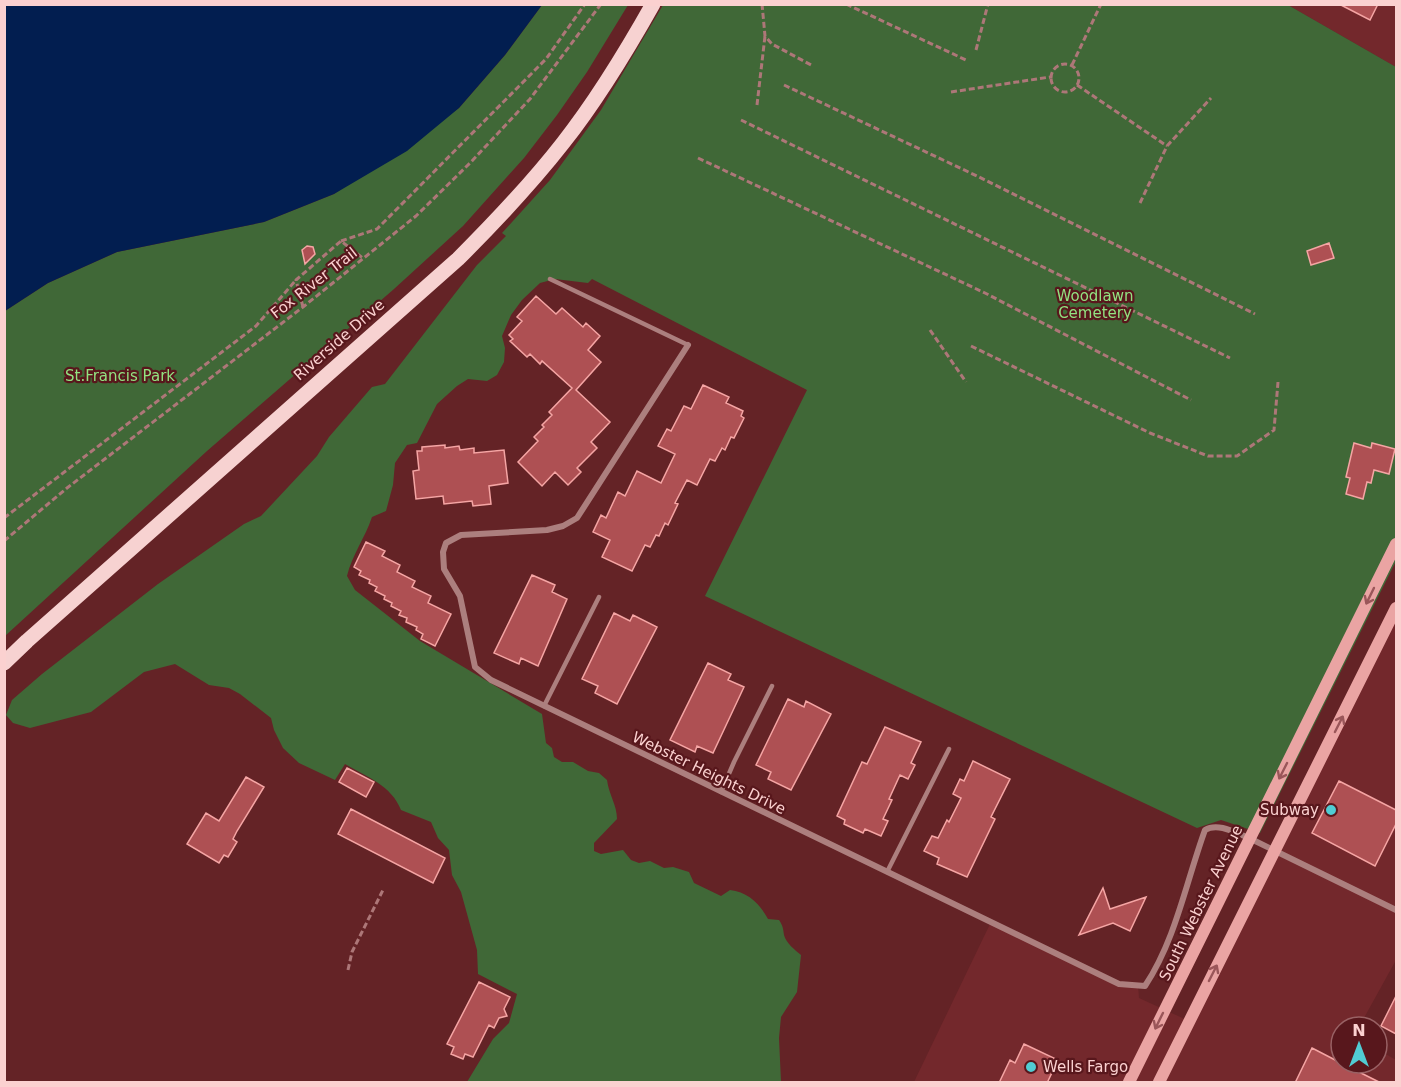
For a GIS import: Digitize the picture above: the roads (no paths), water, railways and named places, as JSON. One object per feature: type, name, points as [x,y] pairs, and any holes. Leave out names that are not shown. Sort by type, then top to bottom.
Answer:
[{"type":"main road","name":"Riverside Drive","points":[[4,663],[35,633],[458,259],[488,229],[531,183],[564,142],[612,73],[653,4]]},
{"type":"main road","name":"South Webster Avenue","points":[[1129,1083],[1396,544]]},
{"type":"main road","points":[[1160,1083],[1396,611]]},
{"type":"street","name":"Webster Heights Drive","points":[[688,345],[577,518],[563,526],[547,530],[461,535],[446,543],[443,552],[444,569],[460,596],[475,667],[490,680],[1119,984],[1145,986],[1154,972],[1174,927],[1205,830],[1210,827],[1227,829],[1249,838],[1396,910]]},
{"type":"lane","points":[[550,279],[688,345]]},
{"type":"lane","points":[[544,706],[599,597]]},
{"type":"lane","points":[[721,792],[772,686]]},
{"type":"lane","points":[[887,872],[949,749]]},
{"type":"water","points":[[5,4],[542,5],[505,55],[459,108],[407,151],[334,194],[264,222],[117,252],[48,283],[5,311]]},
{"type":"place","name":"Subway","points":[[1331,810]]},
{"type":"place","name":"Wells Fargo","points":[[1031,1067]]},
{"type":"park label","name":"Woodlawn Cemetery","points":[[1095,304]]},
{"type":"park label","name":"St.Francis Park","points":[[120,376]]}]
